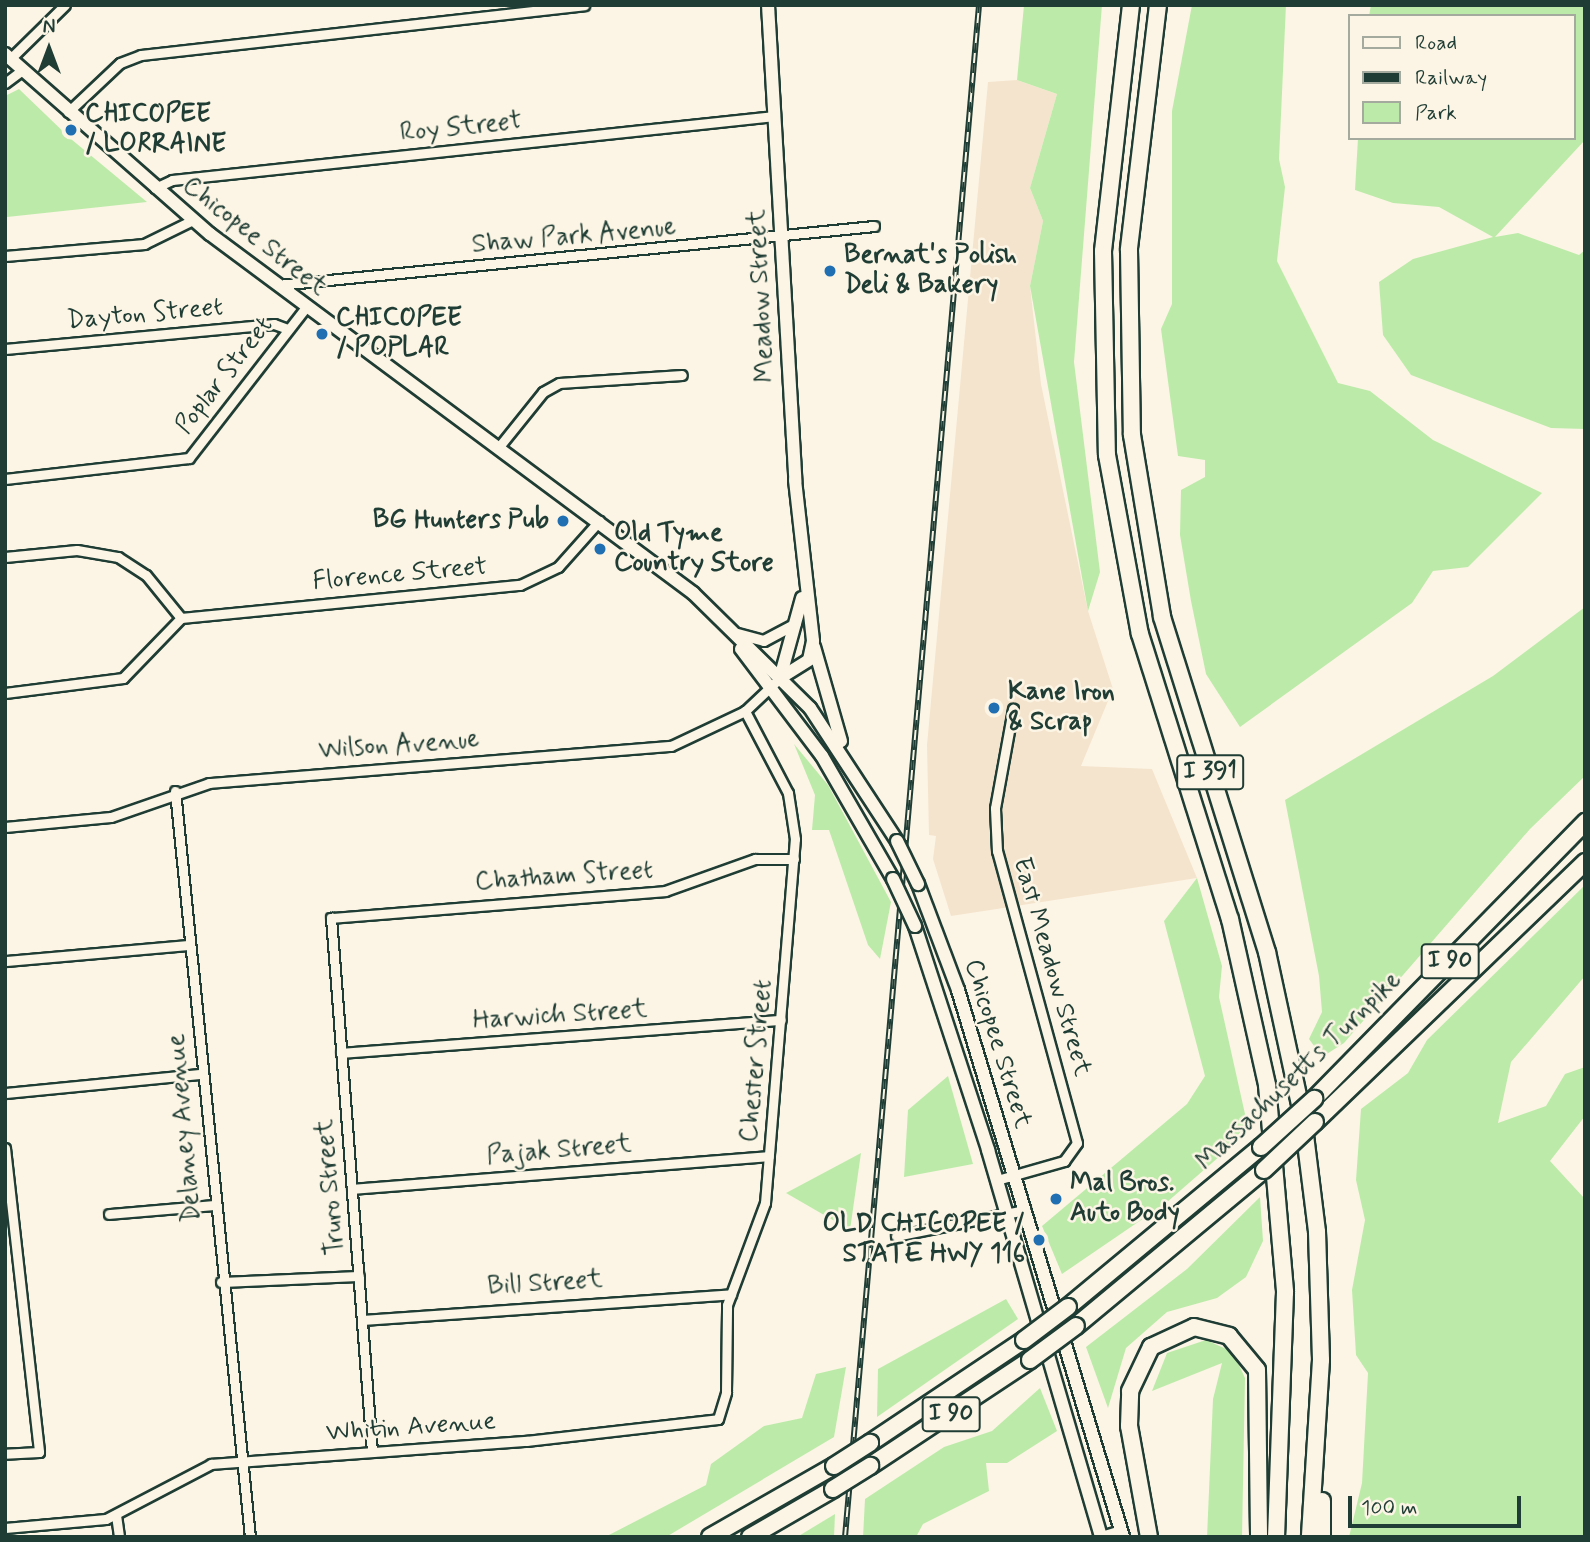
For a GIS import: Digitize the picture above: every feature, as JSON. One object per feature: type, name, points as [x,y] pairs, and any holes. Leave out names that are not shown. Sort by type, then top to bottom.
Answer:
[{"type":"highway","name":"I 391","points":[[1131,5],[1103,251],[1107,455],[1137,622],[1233,931],[1267,1085],[1285,1292],[1276,1537]]},
{"type":"highway","name":"I 391","points":[[1158,5],[1129,250],[1135,462],[1175,666],[1258,918],[1292,1057],[1317,1232],[1321,1388],[1310,1537]]},
{"type":"highway","name":"Massachusetts Turnpike","points":[[710,1537],[870,1443],[1068,1307],[1261,1147],[1314,1099],[1585,822]]},
{"type":"highway","name":"Massachusetts Turnpike","points":[[750,1537],[870,1466],[1030,1360],[1076,1325],[1264,1170],[1585,862]]},
{"type":"highway","points":[[1149,1537],[1129,1426],[1130,1391],[1150,1347],[1194,1327],[1229,1336],[1257,1370],[1259,1537]]},
{"type":"highway","points":[[1321,1388],[1322,1537]]},
{"type":"main road","name":"Meadow Street","points":[[768,5],[804,584],[813,642],[852,767]]},
{"type":"main road","name":"Chicopee Street","points":[[8,57],[193,220],[306,307],[599,521],[720,620],[780,678],[852,767],[897,841],[918,884],[1014,1175],[1122,1533]]},
{"type":"main road","name":"Meadow Street","points":[[780,678],[797,622],[804,584]]},
{"type":"main road","name":"Chicopee Street","points":[[720,620],[841,784],[893,879],[915,926],[997,1180],[1100,1536]]},
{"type":"main road","points":[[780,678],[809,660],[813,642]]},
{"type":"street","points":[[8,57],[65,5]]},
{"type":"street","points":[[68,112],[120,64],[141,55],[584,5]]},
{"type":"street","points":[[5,83],[22,70]]},
{"type":"street","name":"Roy Street","points":[[155,188],[172,180],[775,116]]},
{"type":"street","points":[[5,256],[144,244],[193,220]]},
{"type":"street","name":"Shaw Park Avenue","points":[[278,285],[782,238],[874,226]]},
{"type":"street","name":"Poplar Street","points":[[5,480],[185,460],[306,307]]},
{"type":"street","name":"Dayton Street","points":[[5,349],[274,324],[288,330]]},
{"type":"street","points":[[498,448],[541,395],[559,383],[682,374]]},
{"type":"street","name":"Florence Street","points":[[181,618],[520,584],[558,567],[599,521]]},
{"type":"street","points":[[5,557],[77,550],[118,557],[146,575],[181,618],[123,678],[5,694]]},
{"type":"street","points":[[720,620],[759,641],[779,638],[797,622]]},
{"type":"street","name":"Wilson Avenue","points":[[5,827],[111,817],[175,791],[230,780],[659,748],[746,711],[771,690],[780,678]]},
{"type":"street","name":"East Meadow Street","points":[[997,1180],[1064,1161],[1077,1143],[997,851],[995,808],[1013,709]]},
{"type":"street","name":"Chester Street","points":[[719,1417],[731,1294],[761,1229],[794,859],[790,800],[746,711]]},
{"type":"street","name":"Delaney Avenue","points":[[175,791],[213,1205],[250,1537]]},
{"type":"street","name":"Chatham Street","points":[[331,918],[675,890],[733,865],[794,859]]},
{"type":"street","name":"Truro Street","points":[[331,918],[372,1452]]},
{"type":"street","points":[[5,961],[190,945]]},
{"type":"street","name":"Harwich Street","points":[[341,1053],[781,1020]]},
{"type":"street","points":[[5,1093],[200,1074]]},
{"type":"street","points":[[5,1148],[9,1220],[39,1452],[5,1454]]},
{"type":"street","name":"Pajak Street","points":[[352,1189],[769,1156]]},
{"type":"street","points":[[109,1213],[213,1205]]},
{"type":"street","points":[[896,1236],[1025,1210]]},
{"type":"street","points":[[221,1282],[359,1276]]},
{"type":"street","name":"Bill Street","points":[[363,1320],[731,1294]]},
{"type":"street","name":"Whitin Avenue","points":[[116,1515],[211,1464],[700,1425],[719,1417]]},
{"type":"street","points":[[5,1528],[116,1515],[119,1537]]},
{"type":"street","points":[[1100,1536],[1122,1533]]},
{"type":"shaded area","points":[[1017,80],[1057,94],[1030,188],[1043,221],[1030,286],[1041,384],[1088,611],[1113,689],[1081,766],[1152,769],[1197,878],[951,916],[933,859],[936,836],[929,835],[927,745],[988,82]]},
{"type":"green space","points":[[1024,5],[1102,5],[1074,362],[1100,572],[1088,611],[1030,286],[1043,221],[1030,188],[1057,94],[1017,80]]},
{"type":"green space","points":[[1192,5],[1286,5],[1279,159],[1285,187],[1277,261],[1338,383],[1370,391],[1433,440],[1542,493],[1468,567],[1433,571],[1412,603],[1240,727],[1206,674],[1191,601],[1180,535],[1181,490],[1205,477],[1205,460],[1178,456],[1161,329],[1172,304],[1172,111]]},
{"type":"green space","points":[[1371,5],[1585,5],[1585,140],[1495,237],[1518,233],[1579,255],[1585,250],[1585,429],[1551,428],[1411,375],[1383,335],[1379,282],[1413,259],[1493,237],[1439,207],[1393,203],[1355,190],[1358,140],[1576,140],[1576,14],[1369,14]]},
{"type":"green space","points":[[19,89],[71,139],[147,202],[7,217],[5,96]]},
{"type":"green space","points":[[1585,607],[1585,776],[1530,829],[1344,1043],[1322,1057],[1309,1039],[1322,1012],[1319,976],[1285,800],[1493,676]]},
{"type":"green space","points":[[794,744],[828,785],[891,902],[880,959],[868,945],[829,830],[812,830],[815,795]]},
{"type":"green space","points":[[1197,878],[1222,966],[1219,997],[1247,1123],[1228,1149],[1166,1203],[1062,1274],[1042,1226],[1187,1104],[1205,1076],[1164,921]]},
{"type":"green space","points":[[1585,885],[1585,976],[1511,1062],[1498,1123],[1546,1106],[1565,1074],[1585,1067],[1585,1116],[1550,1161],[1585,1199],[1585,1537],[1349,1537],[1362,1483],[1368,1373],[1356,1355],[1352,1290],[1365,1220],[1356,1180],[1361,1109],[1408,1073],[1427,1040]]},
{"type":"green space","points":[[948,1076],[973,1164],[904,1177],[908,1110]]},
{"type":"green space","points":[[861,1153],[850,1230],[786,1193]]},
{"type":"green space","points":[[1260,1197],[1263,1241],[1246,1277],[1217,1298],[1167,1312],[1126,1348],[1108,1408],[1086,1347],[1187,1269]]},
{"type":"green space","points":[[1006,1299],[1018,1319],[877,1417],[878,1369]]},
{"type":"green space","points":[[1206,1340],[1233,1352],[1245,1378],[1242,1537],[1207,1537],[1213,1399],[1222,1363],[1152,1391],[1167,1353]]},
{"type":"green space","points":[[846,1367],[834,1437],[666,1537],[605,1537],[706,1485],[711,1464],[764,1426],[802,1418],[816,1374]]},
{"type":"green space","points":[[1040,1388],[1057,1431],[1007,1463],[986,1463],[989,1491],[923,1524],[916,1537],[863,1537],[865,1499],[944,1447],[992,1431]]},
{"type":"green space","points":[[835,1514],[834,1537],[797,1537]]},
{"type":"railway","points":[[845,1537],[979,5]]},
{"type":"place","name":"CHICOPEE / LORRAINE","points":[[71,130]]},
{"type":"place","name":"Bernat's Polish Deli & Bakery","points":[[830,271]]},
{"type":"place","name":"CHICOPEE / POPLAR","points":[[322,334]]},
{"type":"place","name":"BG Hunters Pub","points":[[563,521]]},
{"type":"place","name":"Old Tyme Country Store","points":[[600,549]]},
{"type":"place","name":"Kane Iron & Scrap","points":[[994,708]]},
{"type":"place","name":"Mal Bros. Auto Body","points":[[1056,1199]]},
{"type":"place","name":"OLD CHICOPEE / STATE HWY 116","points":[[1039,1240]]}]
